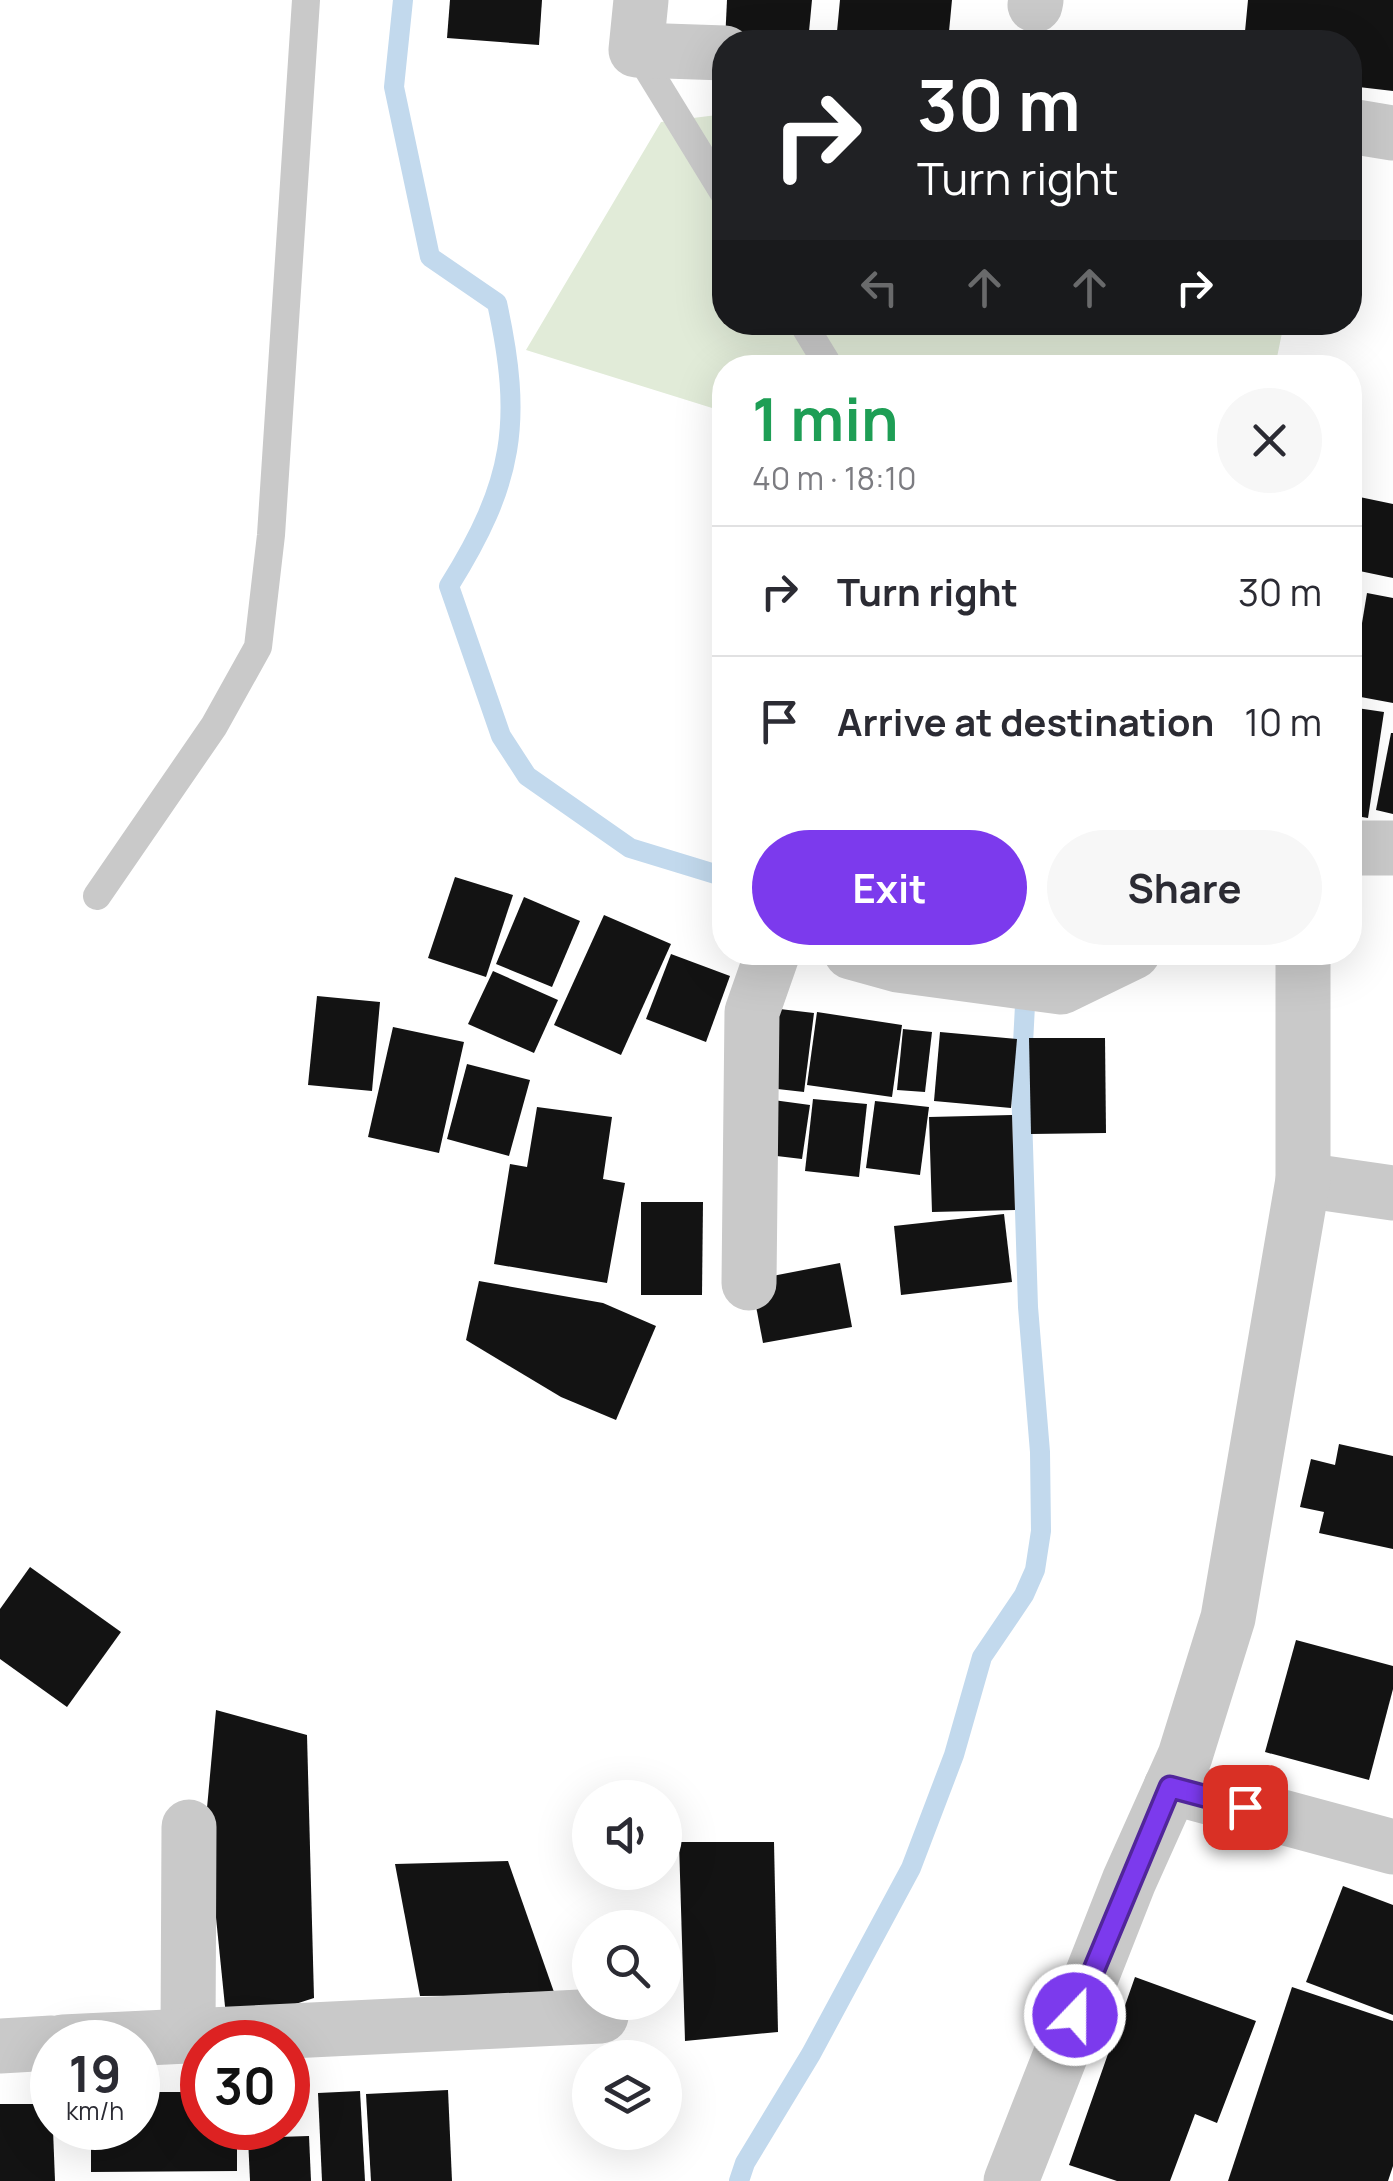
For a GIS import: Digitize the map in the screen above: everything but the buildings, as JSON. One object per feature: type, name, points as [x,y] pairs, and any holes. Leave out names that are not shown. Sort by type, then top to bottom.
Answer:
[{"type":"street","points":[[639,25],[712,50]]},
{"type":"street","points":[[1362,128],[1393,134]]},
{"type":"street","points":[[1362,848],[1393,848]]},
{"type":"street","points":[[749,1283],[752,1012],[768,965]]},
{"type":"street","points":[[898,965],[1035,984],[1093,965]]},
{"type":"street","points":[[1011,2181],[1170,1787],[1228,1618],[1303,1180],[1303,965]]},
{"type":"street","points":[[1303,1180],[1393,1193]]},
{"type":"street","points":[[1170,1787],[1393,1847]]},
{"type":"street","points":[[188,2020],[189,1827]]},
{"type":"street","points":[[310,2030],[572,2017]]},
{"type":"street","points":[[0,2046],[30,2044]]},
{"type":"lane","points":[[97,896],[214,726],[258,647],[270,535],[306,0]]},
{"type":"lane","points":[[639,25],[712,169]]},
{"type":"green space","points":[[712,116],[712,335],[1282,335],[1277,355],[712,355],[712,408],[526,350],[661,122]]},
{"type":"waterway","points":[[403,0],[394,87],[430,257],[497,303],[505,345],[510,417],[500,482],[488,515],[449,586],[501,736],[527,776],[630,848],[712,873]]},
{"type":"waterway","points":[[739,2181],[745,2163],[811,2054],[911,1868],[954,1755],[982,1657],[1024,1595],[1035,1570],[1041,1531],[1040,1452],[1028,1307],[1021,1082],[1026,986]]},
{"type":"route","points":[[1075,2015],[1170,1787],[1245,1807]]}]
